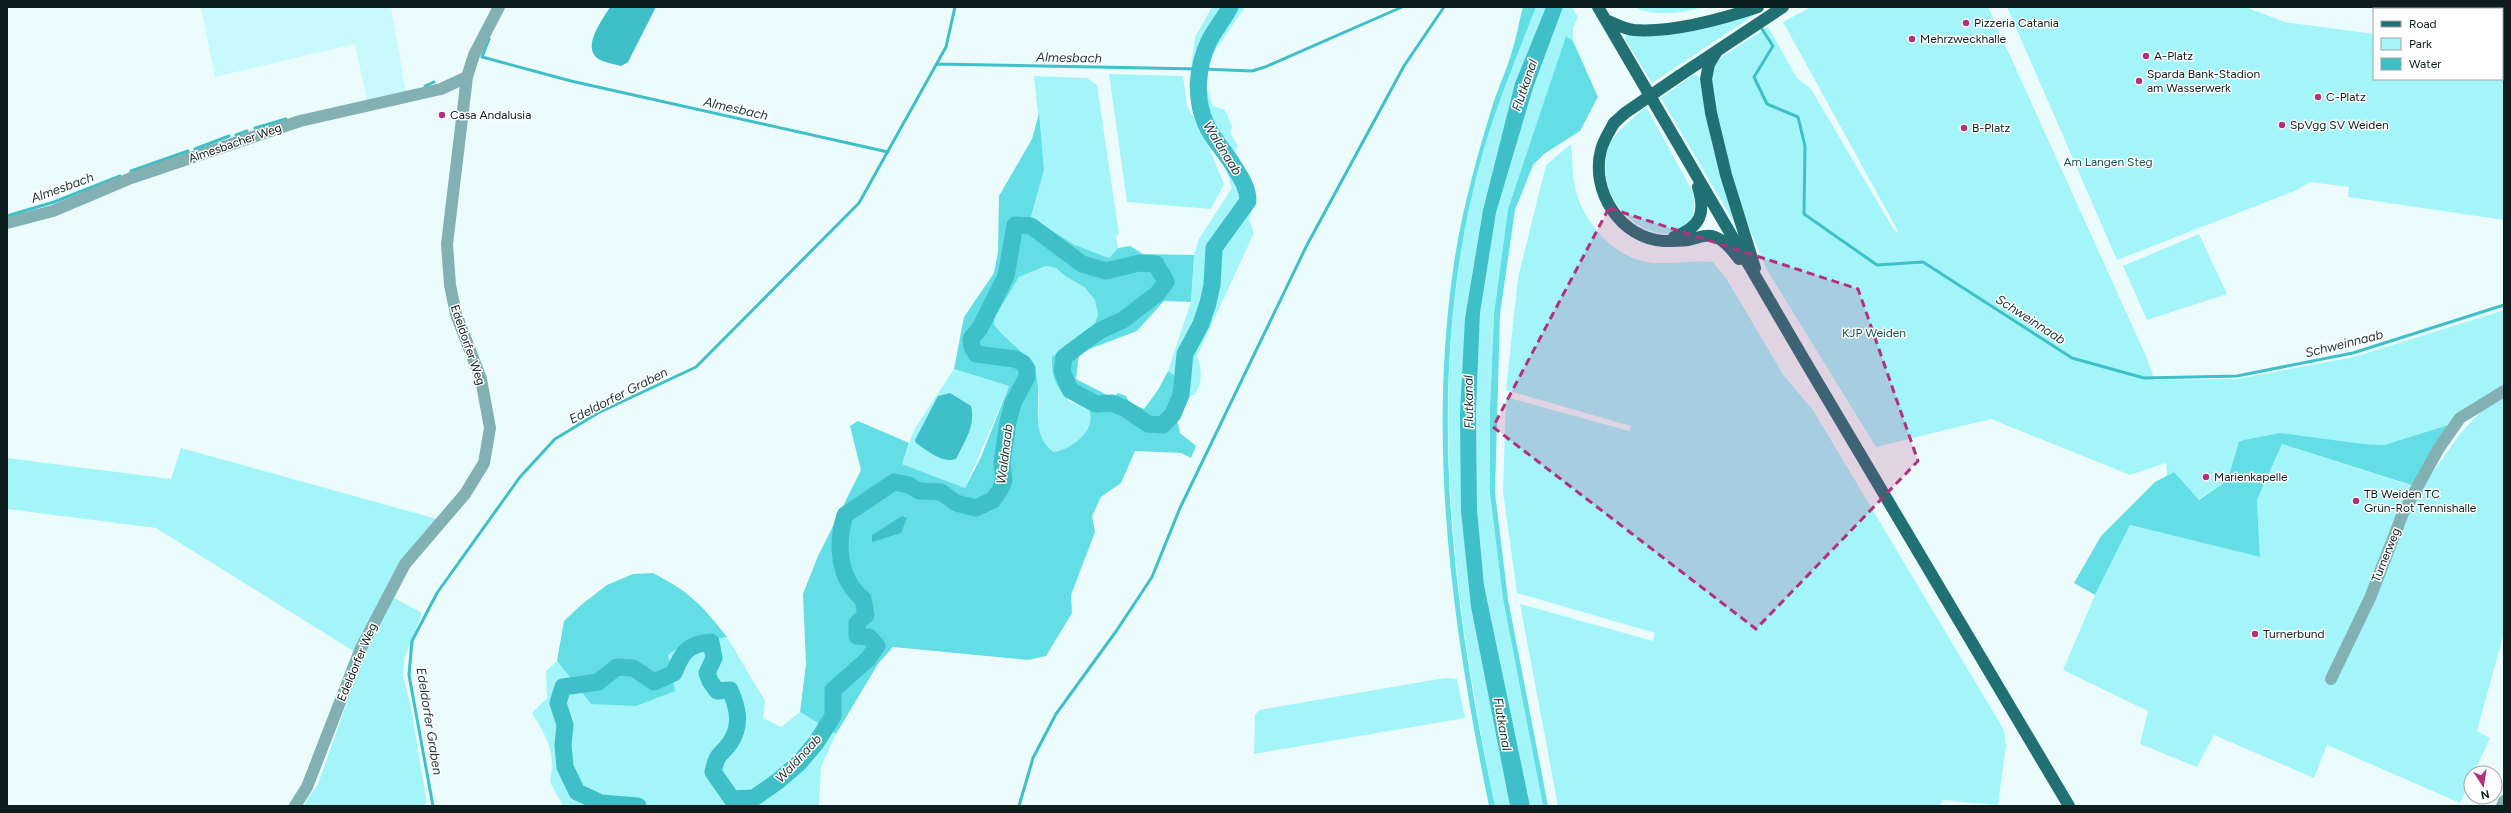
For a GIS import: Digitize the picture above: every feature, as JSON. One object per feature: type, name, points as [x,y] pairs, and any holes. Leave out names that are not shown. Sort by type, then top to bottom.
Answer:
[{"type":"main road","points":[[1598,7],[1758,281],[2069,806]]},
{"type":"main road","points":[[1606,20],[1620,27],[1634,30],[1661,29],[1700,23],[1758,7]]},
{"type":"main road","points":[[1758,281],[1721,239],[1710,236],[1689,240],[1664,241],[1648,238],[1622,222],[1604,195],[1598,168],[1600,151],[1614,123],[1625,113],[1782,8]]},
{"type":"main road","points":[[1717,51],[1708,64],[1706,79],[1711,113],[1722,162],[1750,247],[1758,281]]},
{"type":"main road","points":[[1664,241],[1687,232],[1702,215],[1703,202],[1689,162]]},
{"type":"street","name":"Edeldorfer Weg","points":[[295,806],[307,787],[361,648],[405,564],[465,494],[484,463],[490,428],[481,379],[456,314],[450,285],[447,244],[468,78],[478,48],[499,7]]},
{"type":"street","name":"Almesbacher Weg","points":[[7,224],[53,212],[131,178],[300,121],[440,89],[468,78]]},
{"type":"street","name":"Turnerweg","points":[[2331,679],[2370,598],[2403,513],[2439,448],[2460,418],[2504,391]]},
{"type":"street","points":[[2502,806],[2504,801]]},
{"type":"highlighted area","points":[[1609,208],[1858,289],[1918,461],[1756,629],[1493,427]]},
{"type":"shaded area","points":[[201,7],[391,7],[406,93],[367,101],[355,44],[215,77]]},
{"type":"shaded area","points":[[1523,7],[1536,7],[1508,78],[1484,149],[1465,230],[1453,312],[1448,394],[1449,478],[1455,561],[1465,643],[1495,806],[1489,806],[1464,671],[1455,603],[1443,468],[1443,400],[1446,332],[1454,263],[1461,223],[1481,143],[1493,104],[1510,58]]},
{"type":"shaded area","points":[[2504,7],[2504,39],[2503,8],[2402,8]]},
{"type":"shaded area","points":[[1566,36],[1573,41],[1598,97],[1580,131],[1544,154],[1533,165],[1515,210],[1500,314],[1495,493],[1508,599],[1548,806],[1543,806],[1503,599],[1490,494],[1490,408],[1494,314],[1508,209]]},
{"type":"shaded area","points":[[1039,113],[1044,170],[1031,217],[1073,244],[1109,258],[1118,248],[1130,246],[1143,254],[1194,255],[1191,302],[1164,301],[1137,331],[1079,353],[1076,379],[1113,398],[1118,393],[1126,396],[1129,402],[1144,409],[1158,390],[1168,371],[1186,383],[1177,418],[1180,433],[1196,446],[1191,458],[1181,453],[1135,451],[1121,483],[1101,497],[1092,516],[1095,532],[1071,595],[1072,613],[1046,656],[1028,660],[893,647],[878,664],[836,734],[800,712],[806,664],[803,594],[818,556],[861,470],[850,426],[858,421],[909,443],[902,464],[965,488],[981,457],[1009,386],[954,369],[964,317],[994,273],[998,252],[999,196],[1032,139]],"holes":[[[1046,266],[1056,268],[1065,276],[1084,287],[1095,300],[1098,315],[1093,328],[1052,357],[1052,367],[1056,384],[1072,401],[1089,410],[1090,418],[1086,432],[1081,438],[1068,447],[1054,452],[1046,445],[1041,436],[1038,416],[1038,385],[1033,367],[1029,360],[994,324],[995,317],[1019,277]]]},
{"type":"shaded area","points":[[2451,424],[2414,486],[2282,444],[2257,500],[2260,557],[2130,525],[2095,595],[2074,583],[2101,536],[2155,482],[2174,472],[2199,500],[2227,481],[2239,441],[2280,433],[2363,444],[2384,445]]},
{"type":"shaded area","points":[[653,573],[686,593],[710,616],[727,637],[681,646],[668,655],[675,691],[636,706],[591,704],[557,661],[564,621],[581,605],[607,585],[633,574]]},
{"type":"green space","points":[[1212,7],[1245,7],[1210,58],[1205,81],[1213,106],[1225,110],[1232,126],[1230,133],[1238,146],[1234,153],[1256,197],[1249,219],[1254,233],[1197,356],[1201,376],[1198,390],[1195,395],[1186,396],[1184,392],[1186,383],[1168,371],[1191,302],[1194,255],[1199,239],[1232,188],[1223,158],[1200,127],[1224,184],[1211,209],[1127,202],[1109,74],[1183,76],[1187,106],[1197,123],[1189,85],[1195,37]]},
{"type":"green space","points":[[1536,7],[1546,7],[1515,83],[1483,210],[1465,318],[1471,607],[1510,806],[1495,806],[1479,725],[1466,643],[1456,560],[1450,478],[1449,395],[1453,312],[1465,230],[1484,149],[1508,78]]},
{"type":"green space","points":[[1563,7],[1572,7],[1578,17],[1573,28],[1573,41],[1566,37],[1508,209],[1494,314],[1490,408],[1490,494],[1503,599],[1543,806],[1530,806],[1484,585],[1477,509],[1476,410],[1480,313],[1496,213],[1533,88]]},
{"type":"green space","points":[[1635,7],[1705,7],[1688,11],[1660,13]]},
{"type":"green space","name":"KJP Weiden","points":[[1811,7],[1988,7],[2146,356],[2155,380],[2237,379],[2354,357],[2504,310],[2504,387],[2451,424],[2384,445],[2239,440],[2227,481],[2198,500],[2174,472],[2167,476],[2166,463],[2130,475],[1991,419],[1876,447],[1767,270],[1744,215],[1724,154],[1713,95],[1711,77],[1714,65],[1722,57],[1768,27],[1797,78],[1811,89],[1894,230],[1899,233],[1783,22]]},
{"type":"green space","name":"SpVgg SV Weiden","points":[[2007,7],[2245,7],[2285,22],[2373,34],[2373,80],[2503,80],[2504,53],[2504,220],[2348,197],[2349,187],[2310,182],[2297,190],[2117,260]]},
{"type":"green space","points":[[1757,13],[1652,83],[1625,39],[1626,34]]},
{"type":"green space","points":[[1693,75],[1697,75],[1699,77],[1713,148],[1738,229],[1661,98]]},
{"type":"green space","points":[[1034,76],[1087,78],[1097,85],[1119,234],[1116,236],[1118,248],[1109,258],[1073,244],[1031,217],[1044,170]]},
{"type":"green space","points":[[1646,107],[1693,192],[1693,215],[1685,228],[1671,234],[1654,232],[1636,223],[1621,209],[1610,191],[1606,168],[1609,145],[1623,128]]},
{"type":"green space","points":[[1571,144],[1576,192],[1583,210],[1598,232],[1618,250],[1642,261],[1655,263],[1698,261],[1713,262],[1726,278],[1784,376],[1813,410],[2004,730],[2006,746],[1998,805],[1942,800],[1941,806],[1558,806],[1520,604],[1653,641],[1655,633],[1517,593],[1503,492],[1506,397],[1629,431],[1631,426],[1506,390],[1518,278],[1546,165]]},
{"type":"green space","points":[[2199,234],[2227,294],[2147,320],[2123,266]]},
{"type":"green space","points":[[1046,266],[1056,268],[1065,276],[1084,287],[1095,300],[1098,315],[1093,328],[1064,348],[1067,400],[1089,410],[1089,425],[1086,432],[1075,443],[1054,452],[1046,445],[1041,437],[1038,420],[1039,394],[1027,365],[1018,350],[994,324],[995,317],[1019,277]]},
{"type":"green space","points":[[954,369],[1009,386],[965,488],[902,464],[914,430]]},
{"type":"green space","name":"Turnerbund","points":[[2504,397],[2504,633],[2477,731],[2490,738],[2478,765],[2463,765],[2463,797],[2460,803],[2327,745],[2314,778],[2214,735],[2197,767],[2140,744],[2148,711],[2063,670],[2095,595],[2130,525],[2260,557],[2257,500],[2282,444],[2421,489],[2460,434],[2482,410]]},
{"type":"green space","points":[[181,448],[437,519],[391,596],[422,613],[404,660],[403,677],[410,702],[427,803],[423,806],[303,806],[318,784],[363,657],[156,528],[7,509],[7,458],[171,479]]},
{"type":"green space","points":[[727,637],[765,701],[763,718],[781,727],[800,712],[836,734],[821,767],[819,806],[563,806],[550,782],[552,762],[549,745],[532,713],[547,698],[546,671],[557,661],[591,704],[681,646]]},
{"type":"green space","points":[[1445,678],[1457,679],[1465,718],[1254,754],[1255,715],[1259,710]]},
{"type":"water","points":[[610,7],[656,7],[628,62],[621,66],[605,62],[597,58],[593,53],[592,47],[595,32]]},
{"type":"water","name":"Flutkanal","points":[[1546,7],[1563,7],[1533,88],[1496,213],[1480,313],[1476,410],[1477,509],[1484,585],[1530,806],[1510,806],[1471,607],[1461,511],[1460,414],[1465,318],[1483,210],[1515,83]]},
{"type":"water","points":[[950,393],[971,406],[972,420],[966,440],[956,459],[945,460],[935,456],[916,443],[915,440],[938,396]]},
{"type":"water","points":[[902,516],[907,518],[901,533],[872,542],[872,535]]},
{"type":"waterway","name":"Edeldorfer Graben","points":[[433,806],[409,675],[412,641],[437,593],[520,477],[555,439],[598,413],[696,367],[859,203],[946,47],[955,7]]},
{"type":"waterway","name":"Waldnaab","points":[[638,806],[601,803],[577,792],[565,767],[563,745],[565,725],[558,703],[563,687],[598,682],[617,667],[633,668],[654,682],[674,673],[683,654],[691,647],[711,642],[714,658],[707,673],[710,681],[717,691],[730,690],[738,716],[734,736],[718,758],[713,772],[732,799],[754,798],[778,781],[799,763],[816,743],[833,716],[833,690],[868,659],[877,646],[869,637],[857,636],[857,623],[866,615],[863,599],[848,581],[841,560],[840,537],[845,515],[894,482],[909,485],[919,491],[941,492],[956,503],[976,508],[993,500],[1000,490],[1004,480],[1002,463],[1008,422],[1013,403],[1027,377],[1027,369],[1023,363],[1015,359],[976,354],[972,347],[971,339],[980,328],[1006,276],[1015,225],[1031,226],[1082,264],[1106,271],[1139,263],[1156,264],[1166,282],[1157,294],[1123,320],[1099,331],[1064,357],[1062,371],[1070,390],[1096,404],[1112,403],[1126,409],[1148,424],[1163,425],[1173,414],[1181,395],[1185,354],[1201,324],[1208,303],[1212,285],[1214,248],[1248,201],[1245,186],[1230,160],[1212,135],[1202,114],[1200,104],[1198,82],[1205,51],[1211,37],[1230,7]]},
{"type":"waterway","name":"Almesbach","points":[[1203,69],[1252,71],[1265,67],[1402,7]]},
{"type":"waterway","points":[[1019,806],[1033,758],[1056,714],[1117,630],[1152,577],[1180,508],[1307,245],[1404,66],[1444,7]]},
{"type":"waterway","name":"Schweinnaab","points":[[1760,26],[1773,46],[1754,77],[1767,104],[1798,117],[1805,146],[1804,214],[1877,265],[1923,262],[2072,358],[2144,378],[2237,376],[2353,353],[2504,305]]},
{"type":"waterway","name":"Almesbach","points":[[489,39],[482,57],[571,81],[888,152]]},
{"type":"waterway","name":"Almesbach","points":[[937,64],[1200,69]]},
{"type":"waterway","name":"Almesbach","points":[[425,86],[434,82]]},
{"type":"waterway","name":"Almesbach","points":[[255,128],[286,119]]},
{"type":"waterway","name":"Almesbach","points":[[236,135],[247,131]]},
{"type":"waterway","name":"Almesbach","points":[[195,149],[229,136]]},
{"type":"waterway","name":"Almesbach","points":[[131,171],[188,151]]},
{"type":"waterway","name":"Almesbach","points":[[7,216],[54,202],[120,176]]},
{"type":"place","name":"Pizzeria Catania","points":[[1966,23]]},
{"type":"place","name":"Mehrzweckhalle","points":[[1912,39]]},
{"type":"place","name":"A-Platz","points":[[2146,56]]},
{"type":"place","name":"Sparda Bank-Stadion am Wasserwerk","points":[[2139,81]]},
{"type":"place","name":"C-Platz","points":[[2318,97]]},
{"type":"place","name":"Casa Andalusia","points":[[442,115]]},
{"type":"place","name":"SpVgg SV Weiden","points":[[2282,125]]},
{"type":"place","name":"B-Platz","points":[[1964,128]]},
{"type":"place","name":"Marienkapelle","points":[[2206,477]]},
{"type":"place","name":"TB Weiden TC Grün-Rot Tennishalle","points":[[2356,501]]},
{"type":"place","name":"Turnerbund","points":[[2255,634]]},
{"type":"park label","name":"Am Langen Steg","points":[[2108,162]]}]
